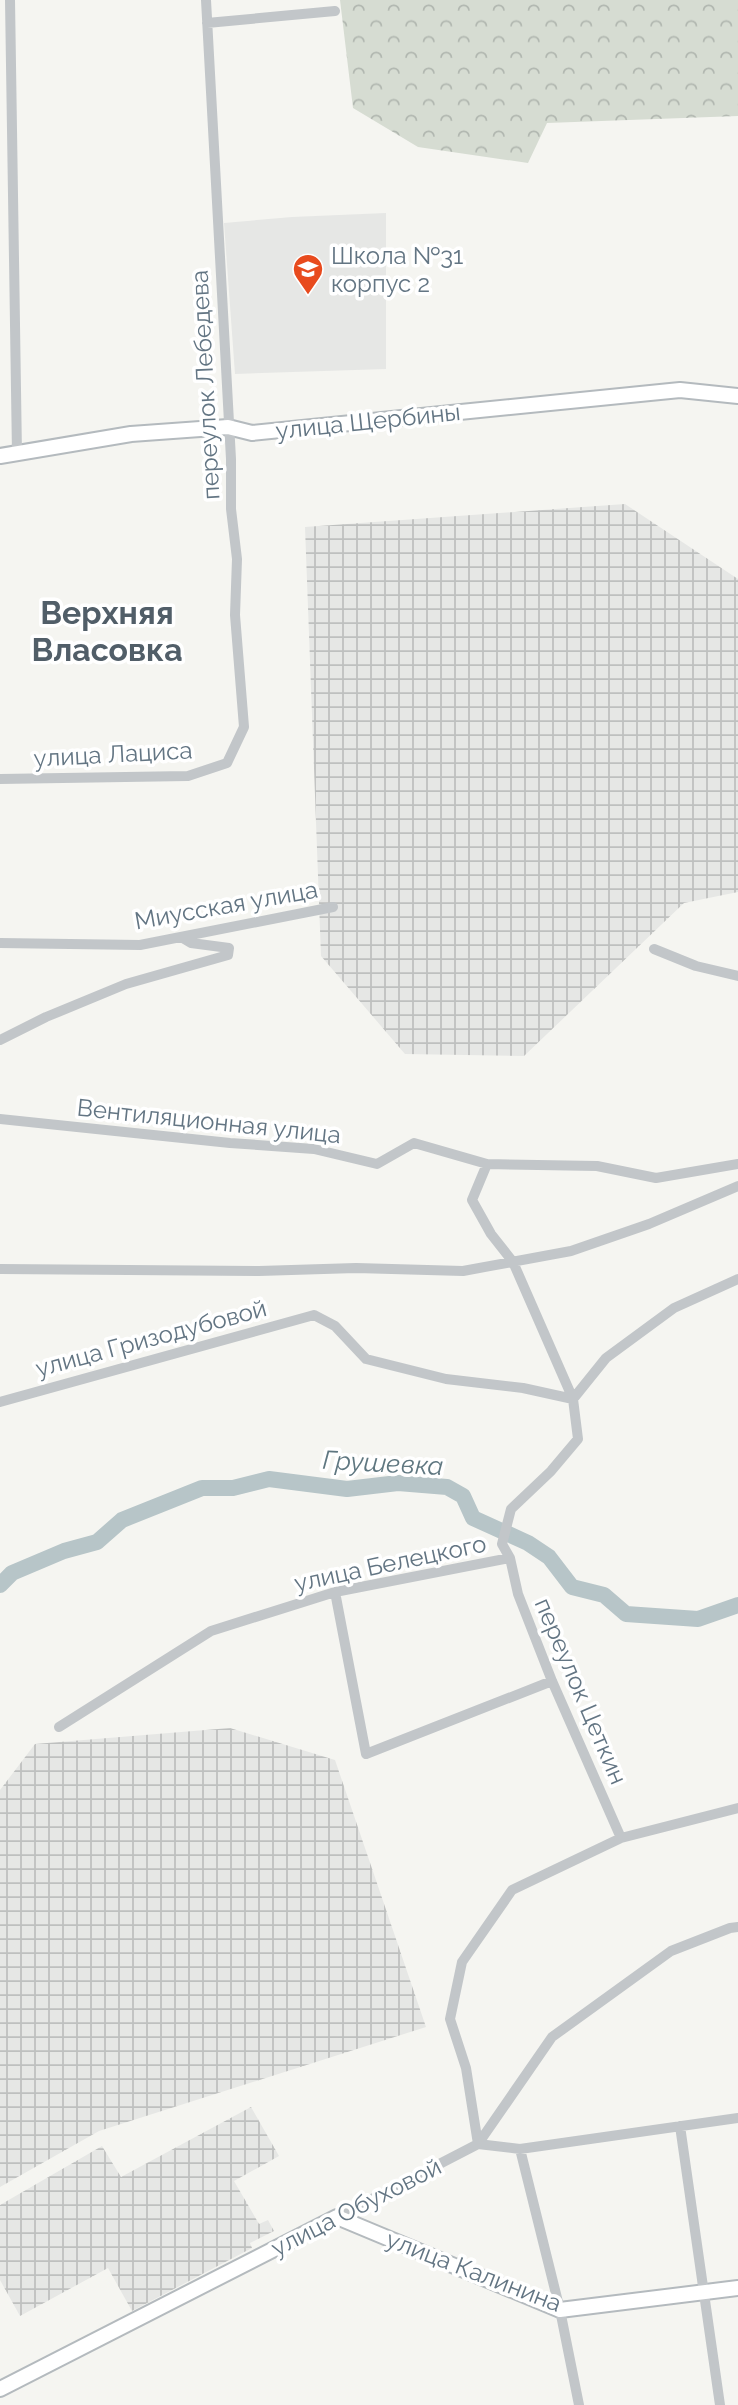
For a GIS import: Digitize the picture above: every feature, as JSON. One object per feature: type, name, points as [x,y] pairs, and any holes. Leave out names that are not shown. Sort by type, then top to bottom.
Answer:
[{"type":"street","points":[[10,0],[17,454]]},
{"type":"street","name":"переулок Лебедева","points":[[206,0],[231,509],[237,559],[235,615],[244,727],[227,763]]},
{"type":"street","points":[[207,23],[335,11]]},
{"type":"street","name":"улица Щербины","points":[[0,456],[131,434],[228,427],[252,433],[680,390],[738,396]]},
{"type":"street","name":"улица Лациса","points":[[0,779],[188,776],[227,763]]},
{"type":"street","name":"Миусская улица","points":[[0,943],[140,945],[333,907]]},
{"type":"street","points":[[0,1040],[46,1017],[127,984],[229,955],[229,948],[191,943],[181,937]]},
{"type":"street","points":[[654,949],[696,966],[738,976]]},
{"type":"street","name":"Вентиляционная улица","points":[[0,1119],[314,1149],[377,1164],[414,1143],[487,1164],[597,1166],[656,1178],[738,1164]]},
{"type":"street","points":[[487,1164],[472,1200],[491,1234],[513,1262],[573,1399],[606,1357],[674,1308],[738,1279]]},
{"type":"street","points":[[0,1269],[259,1271],[355,1268],[463,1271],[571,1251],[649,1224],[738,1186]]},
{"type":"street","name":"улица Гризодубовой","points":[[0,1402],[314,1315],[335,1326],[366,1359],[446,1379],[523,1388],[573,1399]]},
{"type":"street","name":"переулок Цеткин","points":[[573,1399],[578,1439],[551,1471],[511,1509],[502,1545],[510,1558],[518,1594],[552,1681],[621,1838]]},
{"type":"street","name":"улица Белецкого","points":[[59,1727],[211,1631],[335,1592],[510,1558]]},
{"type":"street","points":[[335,1592],[366,1754],[552,1681]]},
{"type":"street","points":[[478,2144],[466,2068],[450,2019],[463,1962],[512,1890],[621,1838],[738,1808]]},
{"type":"street","points":[[478,2144],[552,2037],[670,1951],[738,1927]]},
{"type":"street","points":[[478,2144],[520,2149],[738,2118]]},
{"type":"street","points":[[680,2126],[720,2405]]},
{"type":"street","name":"улица Обуховой","points":[[0,2389],[478,2144]]},
{"type":"street","points":[[520,2149],[560,2310],[579,2405]]},
{"type":"street","name":"улица Калинина","points":[[337,2217],[560,2310],[738,2288]]},
{"type":"shaded area","name":"Школа №31 корпус 2","points":[[386,213],[386,369],[235,374],[224,223]]},
{"type":"shaded area","points":[[625,504],[738,579],[738,892],[684,903],[524,1056],[405,1054],[321,956],[305,527]]},
{"type":"shaded area","points":[[230,1728],[335,1760],[426,2027],[99,2131],[0,2187],[0,1790],[35,1744]]},
{"type":"shaded area","points":[[251,2107],[279,2156],[234,2181],[259,2224],[268,2220],[274,2231],[250,2243],[252,2248],[132,2311],[108,2268],[20,2316],[0,2280],[0,2205],[102,2146],[121,2177]]},
{"type":"green space","points":[[340,0],[738,0],[738,116],[547,123],[528,163],[418,147],[353,108]]},
{"type":"waterway","name":"Грушевка","points":[[0,1585],[12,1573],[64,1551],[97,1542],[122,1520],[202,1488],[233,1488],[269,1479],[347,1489],[398,1483],[447,1487],[463,1496],[473,1518],[528,1543],[549,1557],[572,1587],[604,1595],[626,1614],[698,1619],[738,1605]]},
{"type":"place","name":"Школа №31 корпус 2","points":[[308,296]]},
{"type":"district","name":"Верхняя Власовка","points":[[107,630]]}]
